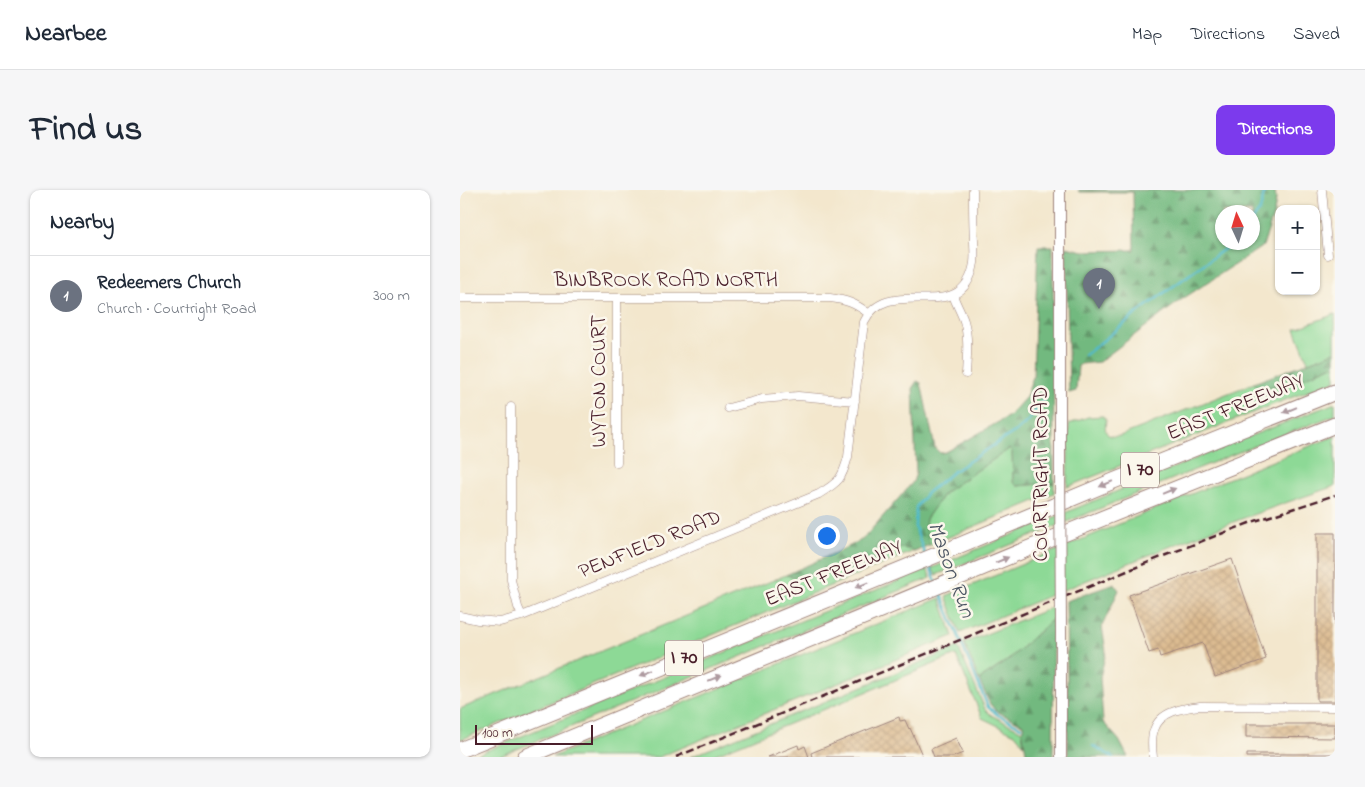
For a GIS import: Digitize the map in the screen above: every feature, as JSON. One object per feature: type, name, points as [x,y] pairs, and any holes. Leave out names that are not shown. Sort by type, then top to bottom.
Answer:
[{"type":"highway","name":"EAST FREEWAY","points":[[460,750],[908,567],[1119,478],[1335,392]]},
{"type":"highway","name":"I 70","points":[[525,757],[1335,425]]},
{"type":"street","points":[[728,408],[762,398],[798,396],[855,401],[864,322],[868,313],[881,303],[896,298],[936,299],[953,295],[967,282],[974,263],[973,190]]},
{"type":"street","name":"COURTRIGHT ROAD","points":[[1060,190],[1061,757]]},
{"type":"street","points":[[1322,190],[1328,255]]},
{"type":"street","points":[[953,295],[967,335],[966,374]]},
{"type":"street","name":"BINBROOK ROAD NORTH","points":[[460,298],[830,298],[846,300],[868,313]]},
{"type":"street","name":"WYTON COURT","points":[[617,298],[617,463]]},
{"type":"street","name":"PENFIELD ROAD","points":[[460,616],[500,622],[522,616],[819,494],[833,486],[843,473],[848,456],[855,401]]},
{"type":"street","points":[[511,407],[511,580],[522,616]]},
{"type":"street","points":[[1153,757],[1154,730],[1157,723],[1162,717],[1188,707],[1335,707]]},
{"type":"green space","points":[[1078,190],[1275,190],[1276,199],[1274,213],[1263,246],[1260,248],[1260,205],[1215,205],[1215,250],[1257,250],[1181,300],[1099,362],[1078,366],[1076,391],[1069,393],[1066,247],[1084,251],[1134,250],[1133,192],[1079,192]]},
{"type":"green space","points":[[1038,246],[1053,246],[1054,483],[1017,486],[1013,482],[1012,451],[1009,449],[945,492],[926,519],[925,526],[930,545],[914,551],[897,549],[890,551],[852,569],[841,571],[841,566],[839,565],[807,576],[786,575],[863,539],[913,482],[916,473],[913,387],[917,381],[921,383],[935,448],[940,453],[946,452],[1009,416],[1026,397],[1033,377]]},
{"type":"green space","points":[[1335,314],[1335,352],[1308,362],[1295,329]]},
{"type":"green space","points":[[1335,352],[1335,364],[1286,386],[1259,388],[1254,383]]},
{"type":"green space","points":[[1335,364],[1335,381],[1067,487],[1069,424],[1088,417],[1103,416],[1106,420],[1105,428],[1107,434],[1120,436],[1254,383],[1259,388],[1286,386]]},
{"type":"green space","points":[[1335,403],[1335,415],[936,575],[932,568],[1243,439]]},
{"type":"green space","points":[[1335,436],[1335,486],[1193,538],[960,633],[946,596]]},
{"type":"green space","points":[[1009,449],[1012,451],[1013,482],[1017,486],[1054,483],[1054,493],[930,545],[925,526],[926,519],[945,492]]},
{"type":"green space","points":[[895,548],[905,548],[914,551],[460,740],[460,709],[786,575],[806,575],[839,565],[842,566],[841,570],[854,569]]},
{"type":"green space","points":[[927,569],[931,578],[498,757],[471,757]]},
{"type":"green space","points":[[1114,584],[1119,590],[1102,626],[1106,652],[1100,677],[1103,722],[1119,740],[1128,757],[1068,757],[1066,601]]},
{"type":"green space","points":[[940,598],[953,636],[659,757],[552,757]]},
{"type":"green space","points":[[1053,607],[1054,618],[1007,661],[979,680],[964,643]]},
{"type":"green space","points":[[1054,618],[1053,757],[1027,757],[1022,731],[1024,725],[996,711],[990,704],[979,680],[1007,661]]},
{"type":"green space","points":[[958,647],[985,709],[991,715],[1022,731],[1024,745],[1015,734],[982,718],[956,655],[709,757],[690,757]]},
{"type":"building","points":[[1317,533],[1335,533],[1335,701],[1317,701]]},
{"type":"building","points":[[1232,559],[1266,659],[1215,677],[1203,643],[1160,657],[1158,650],[1149,653],[1129,595]]},
{"type":"building","points":[[899,717],[900,721],[905,720],[910,728],[922,755],[919,757],[812,757],[811,753]]},
{"type":"building","points":[[1246,724],[1335,724],[1335,738],[1246,737]]},
{"type":"building","points":[[956,738],[963,753],[953,757],[934,757],[931,749]]},
{"type":"building","points":[[798,745],[799,749],[805,746],[809,757],[768,757]]},
{"type":"building","points":[[1247,754],[1335,754],[1335,757],[1247,757]]},
{"type":"waterway","name":"Mason Run","points":[[1260,210],[1265,190]]},
{"type":"waterway","name":"Mason Run","points":[[1085,355],[1145,307],[1223,250]]},
{"type":"waterway","name":"Mason Run","points":[[925,555],[915,527],[916,507],[927,493],[954,471],[1019,429],[1028,421],[1044,399]]},
{"type":"waterway","name":"Mason Run","points":[[929,564],[936,582]]},
{"type":"waterway","name":"Mason Run","points":[[940,592],[988,707],[998,715],[1021,727]]},
{"type":"waterway","name":"Mason Run","points":[[1093,746],[1113,757]]},
{"type":"railway","points":[[676,757],[1166,555],[1252,522],[1335,495]]},
{"type":"place","name":"Redeemers Church","points":[[1099,309]]}]
